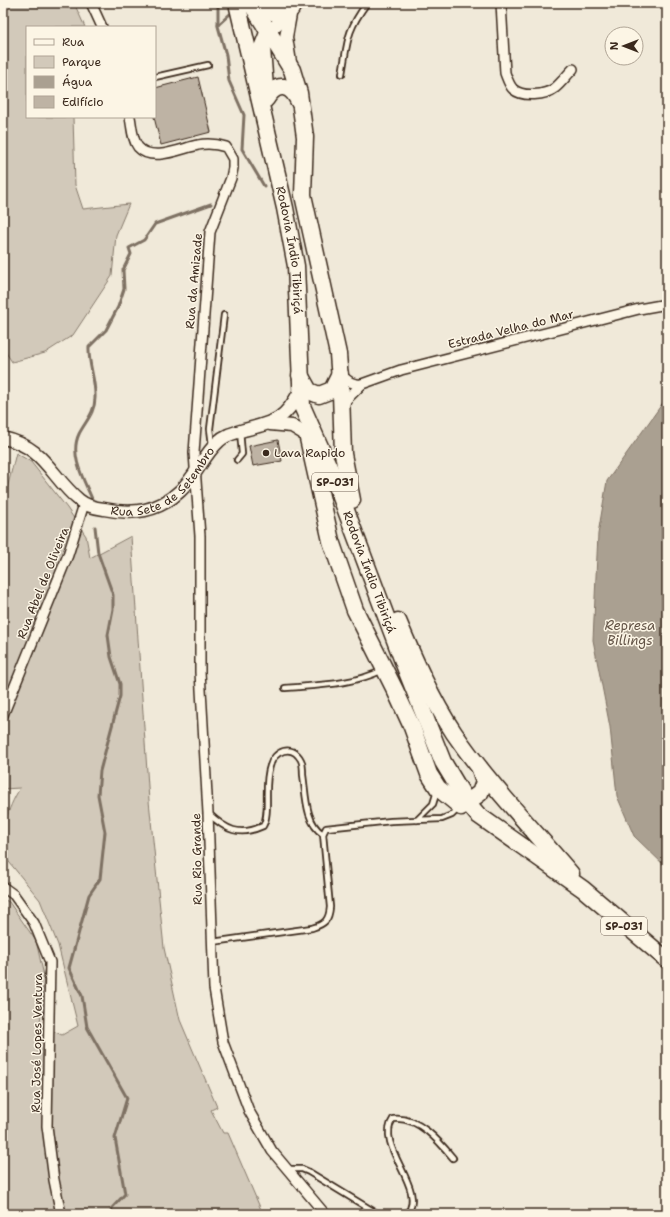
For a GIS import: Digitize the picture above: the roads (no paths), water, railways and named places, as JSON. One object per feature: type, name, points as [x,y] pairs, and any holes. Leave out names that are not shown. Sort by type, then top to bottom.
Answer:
[{"type":"highway","name":"Rodovia Índio Tibiriçá","points":[[237,3],[285,208],[296,266],[300,390],[302,406],[333,476],[430,730],[444,762],[464,804],[583,889],[667,960]]},
{"type":"highway","name":"Rodovia Índio Tibiriçá","points":[[251,3],[292,70],[302,109],[305,137],[303,195],[338,354],[343,454],[348,485],[352,500],[384,586],[434,700],[454,733],[480,769],[583,889]]},
{"type":"highway","points":[[255,3],[265,12],[272,13],[294,6]]},
{"type":"highway","points":[[268,33],[262,48],[269,142]]},
{"type":"highway","points":[[266,100],[275,89],[285,87],[290,88],[295,93],[302,109]]},
{"type":"highway","points":[[300,373],[309,390],[319,395],[332,390],[336,385],[340,374]]},
{"type":"highway","points":[[302,406],[307,435],[331,541],[345,583],[355,610],[412,727],[429,774],[438,788],[464,804],[480,793],[483,788],[484,782],[480,769]]},
{"type":"street","points":[[91,3],[102,26]]},
{"type":"street","points":[[501,3],[504,72],[514,90],[529,94],[540,94],[554,89],[573,69]]},
{"type":"street","points":[[268,33],[294,6]]},
{"type":"street","points":[[292,70],[286,37],[294,6]]},
{"type":"street","name":"Rua da Amizade","points":[[130,118],[134,138],[139,147],[145,152],[154,154],[165,153],[200,144],[218,144],[226,147],[233,159],[231,178],[210,232],[194,426],[195,474]]},
{"type":"street","name":"Estrada Velha do Mar","points":[[362,384],[401,370],[460,354],[639,309],[667,304]]},
{"type":"street","points":[[340,374],[348,382],[362,384]]},
{"type":"street","points":[[341,412],[348,398],[362,384]]},
{"type":"street","name":"Rua Sete de Setembro","points":[[268,424],[288,411],[300,390]]},
{"type":"street","name":"Rua Sete de Setembro","points":[[3,438],[26,446],[40,456],[70,491],[84,504],[119,512],[139,513],[150,510],[180,491],[195,474],[213,446],[229,434],[268,424],[292,426],[307,435]]},
{"type":"street","name":"Rua Rio Grande","points":[[195,474],[200,536],[200,672],[208,813],[214,988],[222,1042],[249,1111],[272,1151],[325,1214]]},
{"type":"street","name":"Rua Abel de Oliveira","points":[[3,715],[68,555],[84,504]]},
{"type":"street","name":"Rua José Lopes Ventura","points":[[4,886],[14,895],[34,923],[50,962],[47,1126],[54,1180],[61,1214]]},
{"type":"lane","points":[[342,74],[346,41],[351,26],[367,3]]},
{"type":"lane","points":[[156,77],[208,65]]},
{"type":"lane","points":[[213,446],[210,429],[224,315]]},
{"type":"lane","points":[[237,460],[242,454],[240,431]]},
{"type":"lane","points":[[285,688],[348,682],[367,678],[385,669]]},
{"type":"lane","points":[[208,813],[222,826],[230,830],[251,830],[263,826],[266,821],[267,813],[265,791],[268,770],[276,754],[284,750],[293,752],[300,759],[309,814],[313,825],[323,834]]},
{"type":"lane","points":[[417,820],[433,804],[438,788]]},
{"type":"lane","points":[[212,942],[312,928],[324,924],[329,917],[330,906],[323,834],[326,828],[446,818],[464,804]]},
{"type":"lane","points":[[407,1214],[412,1207],[411,1193],[391,1143],[388,1128],[393,1119],[400,1118],[412,1122],[426,1131],[453,1158]]},
{"type":"lane","points":[[286,1168],[302,1169],[309,1172],[378,1214]]},
{"type":"water","name":"Represa Billings","points":[[667,397],[667,868],[634,836],[617,796],[610,727],[593,640],[598,534],[607,481]]},
{"type":"waterway","points":[[218,3],[218,26],[226,55],[229,81],[244,115],[242,149],[264,186]]},
{"type":"waterway","points":[[218,25],[230,14]]},
{"type":"waterway","points":[[92,499],[79,467],[76,450],[76,442],[79,434],[92,413],[95,403],[95,391],[89,347],[106,330],[118,307],[124,289],[123,270],[131,254],[129,248],[144,240],[155,224],[211,204]]},
{"type":"waterway","points":[[95,527],[98,553],[113,595],[113,609],[108,635],[111,657],[120,684],[120,696],[100,771],[98,795],[105,832],[100,879],[89,895],[69,968],[82,996],[87,1027],[127,1098],[115,1138],[125,1194],[111,1209],[112,1214]]},
{"type":"place","name":"Lava Rapido","points":[[266,453]]}]
